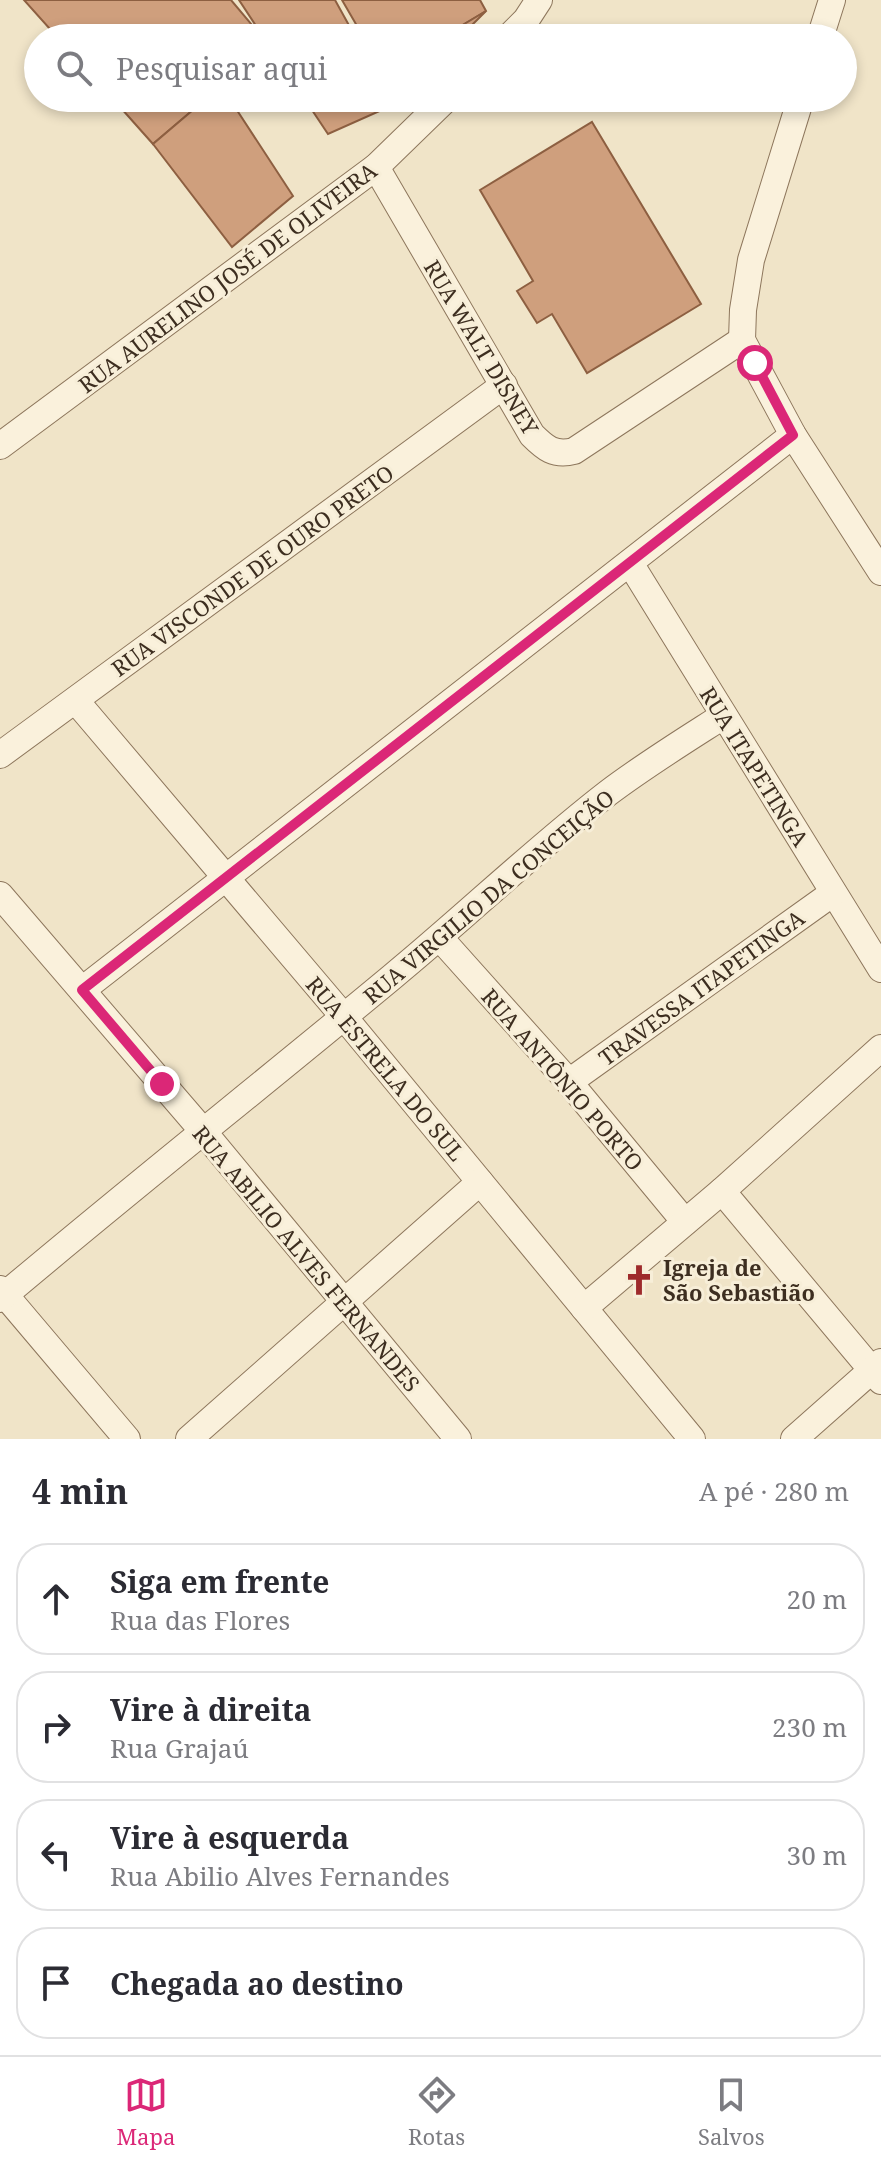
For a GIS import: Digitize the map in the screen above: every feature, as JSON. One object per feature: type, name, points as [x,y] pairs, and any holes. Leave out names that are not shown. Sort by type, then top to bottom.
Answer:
[{"type":"street","points":[[824,24],[832,0]]},
{"type":"street","name":"RUA AURELINO JOSÉ DE OLIVEIRA","points":[[0,446],[376,167],[433,112]]},
{"type":"street","points":[[797,112],[751,260],[742,340],[793,435],[881,572]]},
{"type":"street","name":"RUA WALT DISNEY","points":[[376,167],[532,435],[550,451],[574,451],[742,340]]},
{"type":"street","name":"RUA VISCONDE DE OURO PRETO","points":[[0,755],[504,385]]},
{"type":"street","points":[[82,990],[793,435]]},
{"type":"street","name":"RUA ITAPETINGA","points":[[630,563],[881,969]]},
{"type":"street","name":"RUA ESTRELA DO SUL","points":[[76,701],[344,1017],[692,1439]]},
{"type":"street","name":"RUA VIRGILIO DA CONCEIÇÃO","points":[[2,1295],[440,938],[514,870],[606,795],[723,716]]},
{"type":"street","name":"TRAVESSA ITAPETINGA","points":[[569,1082],[833,893]]},
{"type":"street","name":"RUA ABILIO ALVES FERNANDES","points":[[0,895],[202,1130],[458,1439]]},
{"type":"street","name":"RUA ANTÔNIO PORTO","points":[[440,938],[569,1082],[685,1222]]},
{"type":"street","points":[[584,1308],[722,1191],[881,1048]]},
{"type":"street","points":[[189,1439],[480,1182]]},
{"type":"street","points":[[722,1191],[878,1371],[794,1439]]},
{"type":"street","points":[[2,1295],[127,1439]]},
{"type":"building","points":[[24,0],[231,0],[251,24],[45,24]]},
{"type":"building","points":[[239,0],[335,0],[348,24],[255,24]]},
{"type":"building","points":[[342,0],[480,0],[486,11],[464,24],[356,24]]},
{"type":"building","points":[[486,11],[473,24],[464,24]]},
{"type":"building","points":[[124,112],[191,112],[153,144]]},
{"type":"building","points":[[191,112],[238,112],[293,196],[232,247],[153,144]]},
{"type":"building","points":[[313,112],[377,112],[328,134]]},
{"type":"building","points":[[592,122],[701,304],[587,373],[552,314],[537,323],[517,291],[533,281],[480,190]]},
{"type":"place","name":"Igreja de São Sebastião","points":[[639,1280]]},
{"type":"route","points":[[162,1084],[82,990],[793,435],[755,363]]}]
